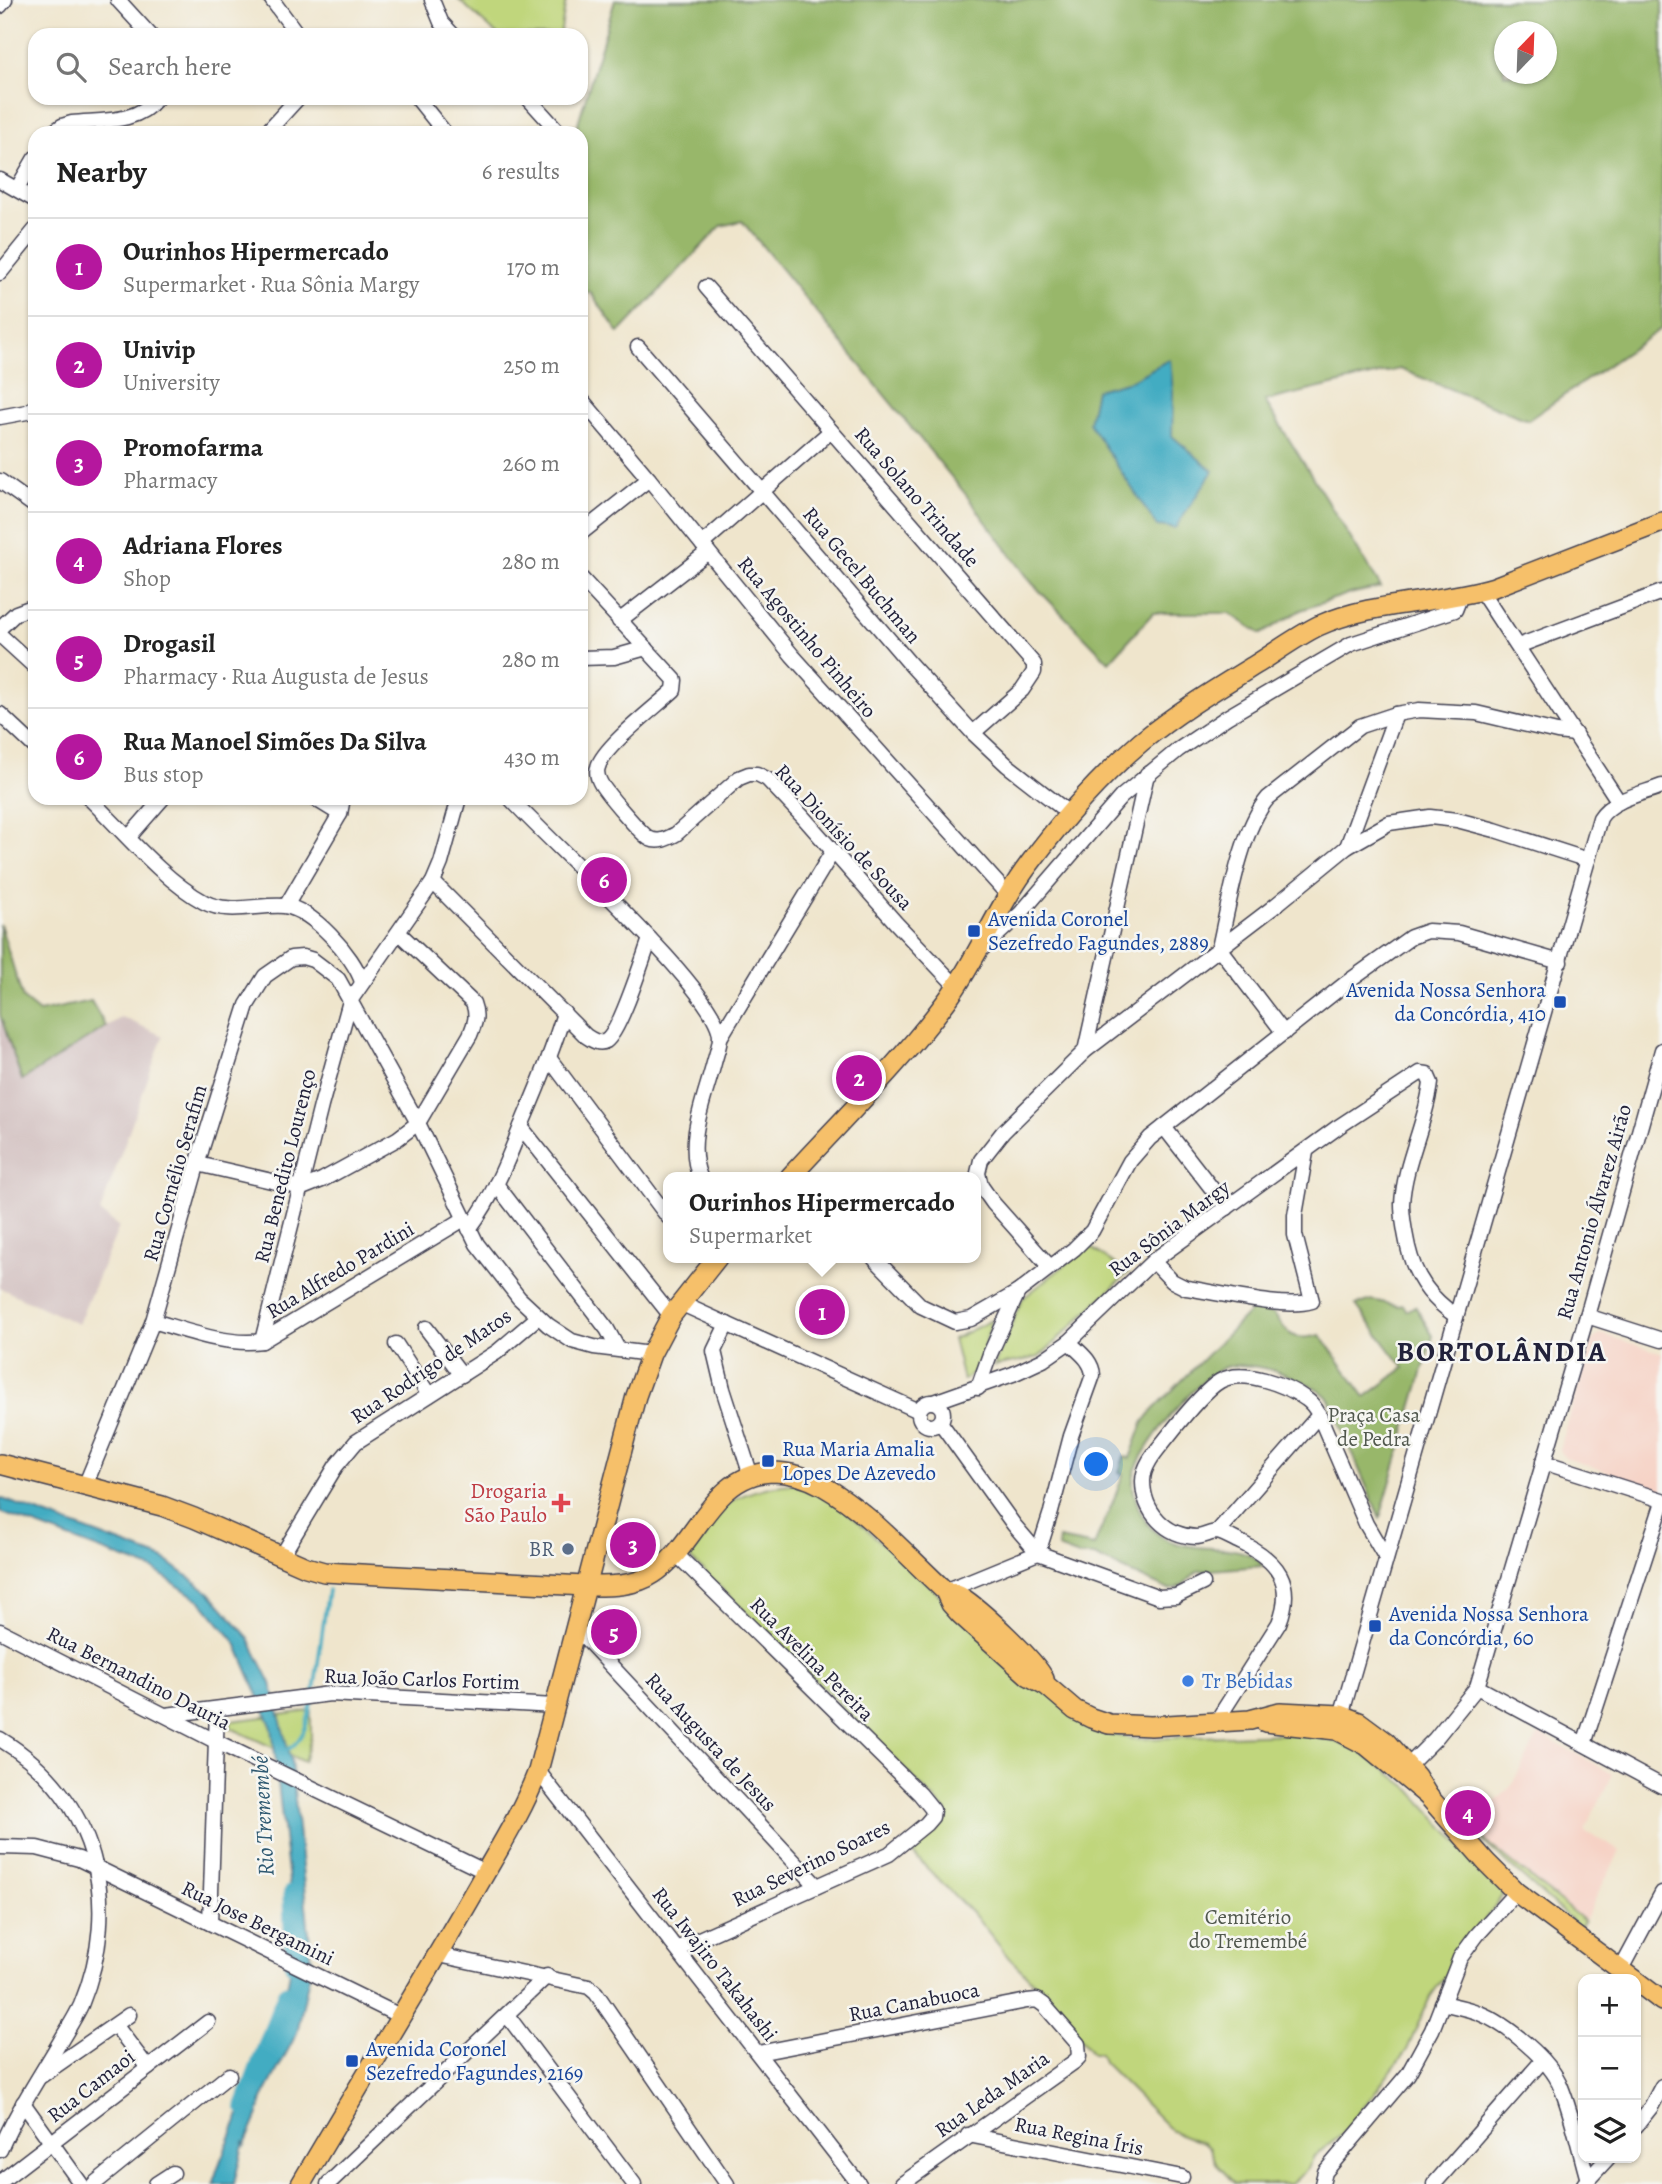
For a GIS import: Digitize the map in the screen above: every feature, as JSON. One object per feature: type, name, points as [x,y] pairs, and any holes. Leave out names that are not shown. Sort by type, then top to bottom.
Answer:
[{"type":"main road","points":[[798,1172],[925,1030],[956,986],[1029,863],[1070,814],[1140,743],[1172,719],[1316,627],[1346,615],[1381,606],[1481,591],[1662,522]]},
{"type":"main road","points":[[305,2178],[514,1826],[538,1771],[632,1409],[651,1354],[707,1263]]},
{"type":"main road","points":[[0,1464],[173,1510],[306,1567],[353,1575],[585,1586],[618,1585],[639,1581],[653,1574],[675,1553],[726,1490],[751,1476],[766,1472],[799,1475],[821,1484],[869,1520],[945,1591],[961,1597],[974,1607],[1038,1668],[1047,1686],[1076,1710],[1109,1724],[1151,1726],[1250,1720],[1280,1712],[1339,1723],[1359,1722],[1386,1742],[1408,1766],[1427,1796]]},
{"type":"main road","points":[[1339,1723],[1427,1796],[1517,1892],[1626,1974]]},
{"type":"main road","points":[[1641,1985],[1662,2001]]},
{"type":"street","points":[[0,6],[5,0]]},
{"type":"street","points":[[118,0],[144,28]]},
{"type":"street","points":[[272,0],[293,28]]},
{"type":"street","points":[[432,0],[441,22],[447,28]]},
{"type":"street","points":[[62,126],[136,116],[152,105]]},
{"type":"street","points":[[272,126],[292,105]]},
{"type":"street","points":[[423,105],[439,126]]},
{"type":"street","points":[[534,105],[552,126]]},
{"type":"street","points":[[17,189],[28,170]]},
{"type":"street","points":[[0,180],[28,196]]},
{"type":"street","points":[[0,273],[28,239]]},
{"type":"street","name":"Rua Solano Trindade","points":[[706,287],[1034,664],[1034,672],[1022,690],[973,733]]},
{"type":"street","name":"Rua Gecel Buchman","points":[[638,347],[911,665],[973,733],[1002,760],[1070,814]]},
{"type":"street","name":"Rua Agostinho Pinheiro","points":[[588,407],[800,665],[1008,895]]},
{"type":"street","points":[[0,417],[28,411]]},
{"type":"street","points":[[619,621],[705,548],[776,478],[831,431]]},
{"type":"street","points":[[588,527],[649,479]]},
{"type":"street","points":[[0,481],[28,501]]},
{"type":"street","points":[[588,586],[646,648],[614,657],[588,658]]},
{"type":"street","points":[[1481,591],[1619,802]]},
{"type":"street","points":[[1518,646],[1662,592]]},
{"type":"street","points":[[975,953],[1002,933],[1121,797],[1147,774],[1227,717],[1334,653],[1361,640],[1455,610],[1461,595]]},
{"type":"street","points":[[0,628],[16,612],[28,608]]},
{"type":"street","points":[[0,635],[28,661]]},
{"type":"street","name":"Rua Dionísio de Sousa","points":[[646,648],[675,680],[674,690],[603,756],[598,765],[599,780],[604,789],[642,831],[650,839],[665,840],[676,834],[739,778],[757,774],[767,779],[956,986]]},
{"type":"street","points":[[1219,948],[1244,848],[1260,808],[1268,798],[1360,726],[1396,714],[1419,710],[1476,713],[1575,734]]},
{"type":"street","points":[[0,714],[28,740]]},
{"type":"street","points":[[1347,847],[1396,714]]},
{"type":"street","points":[[1085,1051],[1147,774]]},
{"type":"street","points":[[1339,1723],[1600,818],[1605,810],[1619,802],[1662,786]]},
{"type":"street","points":[[96,805],[173,880],[208,904],[243,908],[286,906],[309,918],[353,961],[362,982]]},
{"type":"street","points":[[130,837],[157,805]]},
{"type":"street","points":[[325,805],[340,814]]},
{"type":"street","points":[[286,906],[340,814],[342,805]]},
{"type":"street","name":"Rua Benedito Lourenço","points":[[262,1341],[350,1001],[433,882],[456,805]]},
{"type":"street","points":[[517,805],[650,939],[700,995],[721,1036]]},
{"type":"street","points":[[978,1172],[981,1160],[1003,1132],[1085,1051],[1347,847],[1389,823],[1430,817],[1457,820],[1588,860]]},
{"type":"street","points":[[697,1172],[694,1147],[721,1036],[833,851]]},
{"type":"street","points":[[433,882],[586,1036],[600,1043],[605,1042],[615,1029],[650,939]]},
{"type":"street","points":[[879,1263],[921,1306],[955,1322],[971,1319],[1018,1292],[1074,1249],[1092,1231],[1130,1161],[1150,1138],[1411,937],[1428,931],[1444,930],[1559,962]]},
{"type":"street","points":[[198,1164],[302,1188],[397,1139],[418,1123],[470,1035],[476,1012],[473,1003],[399,933]]},
{"type":"street","points":[[1219,948],[1284,1033]]},
{"type":"street","name":"Rua Cornélio Serafim","points":[[85,1486],[153,1321],[247,1005],[265,976],[290,958],[313,960],[338,979],[418,1123],[466,1224],[507,1284],[538,1317],[581,1345],[651,1354]]},
{"type":"street","points":[[466,1224],[496,1184],[549,1058],[564,1013]]},
{"type":"street","name":"Rua Antonio Álvarez Airão","points":[[1408,1766],[1477,1687],[1587,1316],[1662,1050]]},
{"type":"street","points":[[549,1058],[663,1210]]},
{"type":"street","name":"Rua Sônia Margy","points":[[919,1410],[927,1402],[978,1388],[1043,1360],[1069,1342],[1153,1261],[1375,1102],[1424,1072],[1430,1078],[1430,1091],[1402,1204],[1404,1228],[1420,1281],[1434,1299],[1456,1316]]},
{"type":"street","points":[[521,1127],[676,1310],[727,1324],[919,1410],[919,1418],[924,1424],[932,1426],[940,1422],[943,1411],[934,1402]]},
{"type":"street","points":[[1164,1127],[1227,1208]]},
{"type":"street","points":[[1153,1261],[1172,1282],[1186,1287],[1292,1304],[1312,1301],[1295,1235],[1295,1215],[1306,1152]]},
{"type":"street","points":[[496,1184],[607,1329],[618,1349]]},
{"type":"street","points":[[981,1186],[1049,1266]]},
{"type":"street","name":"Rua Alfredo Pardini","points":[[153,1321],[228,1340],[247,1343],[262,1341],[466,1224]]},
{"type":"street","points":[[978,1388],[983,1370],[1018,1292]]},
{"type":"street","points":[[1587,1316],[1662,1340]]},
{"type":"street","name":"Rua Rodrigo de Matos","points":[[281,1557],[347,1451],[365,1435],[497,1352],[538,1317]]},
{"type":"street","points":[[727,1324],[713,1351],[751,1476]]},
{"type":"street","points":[[426,1328],[462,1375]]},
{"type":"street","points":[[1038,1553],[1064,1458],[1093,1375],[1087,1359],[1069,1342]]},
{"type":"street","points":[[396,1344],[429,1395]]},
{"type":"street","points":[[1320,1415],[1217,1532],[1199,1537],[1169,1530],[1157,1521],[1149,1506],[1144,1493],[1144,1472],[1176,1426],[1221,1380],[1255,1378],[1292,1390],[1309,1400],[1320,1415],[1366,1524],[1386,1559]]},
{"type":"street","points":[[940,1422],[1014,1525],[1038,1553],[1159,1597],[1176,1596],[1203,1583]]},
{"type":"street","points":[[1543,1462],[1662,1500]]},
{"type":"street","points":[[1584,1744],[1662,1505]]},
{"type":"street","points":[[1216,1722],[1279,1623],[1284,1610],[1285,1595],[1280,1572],[1272,1560],[1217,1532]]},
{"type":"street","name":"Rua Avelina Pereira","points":[[675,1553],[920,1794]]},
{"type":"street","points":[[945,1591],[1038,1553]]},
{"type":"street","name":"Rua Augusta de Jesus","points":[[576,1627],[817,1886]]},
{"type":"street","name":"Rua Bernandino Dauria","points":[[0,1631],[217,1742],[486,1872]]},
{"type":"street","points":[[1477,1687],[1662,1786]]},
{"type":"street","name":"Rua João Carlos Fortim","points":[[163,1715],[330,1694],[555,1706]]},
{"type":"street","points":[[210,1923],[217,1742],[222,1709]]},
{"type":"street","points":[[0,1739],[37,1768],[59,1790],[89,1842],[98,1869],[100,1914],[96,1962],[80,2007],[23,2103],[0,2150]]},
{"type":"street","name":"Rua Iwajiro Takahashi","points":[[538,1771],[859,2184]]},
{"type":"street","name":"Rua Severino Soares","points":[[677,1949],[889,1854],[918,1832],[932,1817],[933,1810],[920,1794]]},
{"type":"street","name":"Rua Jose Bergamini","points":[[0,1847],[16,1846],[56,1851],[400,2016]]},
{"type":"street","points":[[1322,2184],[1325,2172],[1418,2060],[1466,1949],[1517,1892]]},
{"type":"street","points":[[1631,1974],[1662,1893]]},
{"type":"street","points":[[439,1955],[582,1984],[596,1993],[727,2184]]},
{"type":"street","points":[[305,2178],[326,2178],[332,2181],[547,1976]]},
{"type":"street","name":"Rua Canabuoca","points":[[758,2053],[1037,2000],[1066,2030]]},
{"type":"street","points":[[1442,2003],[1480,2013],[1543,2060],[1561,2085],[1586,2182]]},
{"type":"street","points":[[39,2078],[129,2015]]},
{"type":"street","points":[[507,2015],[630,2182]]},
{"type":"street","name":"Rua Camaoi","points":[[0,2182],[208,2022]]},
{"type":"street","points":[[116,2026],[148,2068]]},
{"type":"street","name":"Rua Leda Maria","points":[[902,2184],[1074,2062],[1080,2051],[1078,2044],[1066,2030]]},
{"type":"street","points":[[1434,2184],[1543,2060]]},
{"type":"street","points":[[94,2184],[229,2076]]},
{"type":"street","points":[[1641,2120],[1662,2086]]},
{"type":"street","points":[[23,2103],[80,2184]]},
{"type":"street","name":"Rua Regina Íris","points":[[968,2135],[1182,2177]]},
{"type":"street","points":[[1586,2182],[1603,2163]]},
{"type":"street","points":[[156,2184],[173,2173]]},
{"type":"shaded area","points":[[0,1015],[23,1080],[122,1017],[163,1036],[100,1212],[119,1227],[78,1324],[0,1288]]},
{"type":"shaded area","points":[[1601,1334],[1662,1353],[1662,1490],[1562,1455],[1560,1449],[1592,1340]]},
{"type":"shaded area","points":[[1539,1734],[1613,1774],[1584,1831],[1620,1851],[1584,1921],[1490,1845],[1471,1825],[1510,1788]]},
{"type":"green space","points":[[459,0],[566,0],[561,28],[490,28]]},
{"type":"green space","points":[[615,0],[1662,0],[1662,328],[1528,420],[1400,369],[1265,401],[1381,587],[1345,595],[1301,610],[1261,634],[1229,613],[1153,613],[1109,662],[1032,583],[963,491],[742,221],[721,226],[619,333],[588,293],[588,126],[577,126],[583,105],[588,105],[588,90]]},
{"type":"green space","points":[[0,924],[23,999],[39,1012],[91,1001],[106,1027],[22,1080],[0,1015]]},
{"type":"green space","points":[[1089,1246],[1128,1273],[1039,1357],[994,1366],[1022,1299]]},
{"type":"green space","name":"Praça Casa de Pedra","points":[[1372,1300],[1403,1305],[1407,1311],[1415,1306],[1433,1336],[1380,1518],[1329,1399],[1309,1384],[1280,1372],[1236,1365],[1214,1373],[1170,1416],[1136,1467],[1133,1488],[1142,1515],[1154,1531],[1169,1541],[1187,1546],[1238,1551],[1252,1556],[1263,1566],[1198,1571],[1182,1585],[1169,1590],[1094,1556],[1079,1556],[1058,1548],[1059,1539],[1094,1546],[1120,1484],[1123,1474],[1119,1472],[1124,1457],[1130,1458],[1143,1423],[1252,1309],[1274,1314],[1288,1332],[1297,1337],[1320,1335],[1365,1397],[1404,1368],[1356,1305]]},
{"type":"green space","points":[[992,1320],[977,1371],[963,1380],[953,1339]]},
{"type":"green space","name":"Cemitério do Tremembé","points":[[793,1484],[804,1486],[834,1500],[1077,1718],[1115,1735],[1134,1739],[1290,1734],[1353,1746],[1408,1787],[1504,1893],[1430,1997],[1407,2050],[1343,2134],[1314,2156],[1308,2169],[1291,2184],[1235,2184],[1217,2165],[1210,2148],[1172,2131],[1103,2062],[1100,2053],[1092,2053],[1042,1994],[1043,1991],[1009,1958],[978,1919],[908,1849],[945,1816],[946,1811],[689,1557],[687,1553],[716,1514],[728,1503],[755,1491]]},
{"type":"green space","points":[[311,1711],[311,1737],[304,1762],[231,1728],[231,1721]]},
{"type":"green space","points":[[1471,1825],[1490,1845],[1584,1921],[1580,1928],[1488,1846]]},
{"type":"water","points":[[1170,359],[1173,393],[1172,436],[1213,471],[1175,528],[1157,526],[1089,423],[1096,390],[1130,381]]},
{"type":"water","points":[[0,1498],[164,1559],[210,1593],[248,1637],[271,1683],[291,1761],[312,1963],[297,2033],[262,2099],[245,2145],[244,2141],[234,2184],[214,2184],[216,2173],[277,2023],[292,1960],[294,1927],[272,1728],[236,1643],[201,1601],[154,1570],[0,1512]]},
{"type":"waterway","points":[[314,1692],[328,1590]]},
{"type":"waterway","points":[[288,1750],[302,1734],[312,1699]]},
{"type":"waterway","name":"Rio Tremembé","points":[[293,1895],[295,1964]]},
{"type":"waterway","name":"Rio Tremembé","points":[[246,2106],[287,1995]]},
{"type":"place","name":"Rua Manoel Simões Da Silva","points":[[604,880]]},
{"type":"place","name":"Avenida Coronel Sezefredo Fagundes, 2889","points":[[974,931]]},
{"type":"place","name":"Avenida Nossa Senhora da Concórdia, 410","points":[[1560,1002]]},
{"type":"place","name":"Univip","points":[[859,1078]]},
{"type":"place","name":"Ourinhos Hipermercado","points":[[822,1312]]},
{"type":"place","name":"Rua Maria Amalia Lopes De Azevedo","points":[[768,1461]]},
{"type":"place","name":"Drogaria São Paulo","points":[[561,1503]]},
{"type":"place","name":"Promofarma","points":[[633,1545]]},
{"type":"place","name":"BR","points":[[568,1549]]},
{"type":"place","name":"Avenida Nossa Senhora da Concórdia, 60","points":[[1375,1626]]},
{"type":"place","name":"Drogasil","points":[[614,1632]]},
{"type":"place","name":"Tr Bebidas","points":[[1188,1681]]},
{"type":"place","name":"Adriana Flores","points":[[1468,1813]]},
{"type":"place","name":"Avenida Coronel Sezefredo Fagundes, 2169","points":[[352,2061]]},
{"type":"district","name":"BORTOLÂNDIA","points":[[1502,1352]]}]
